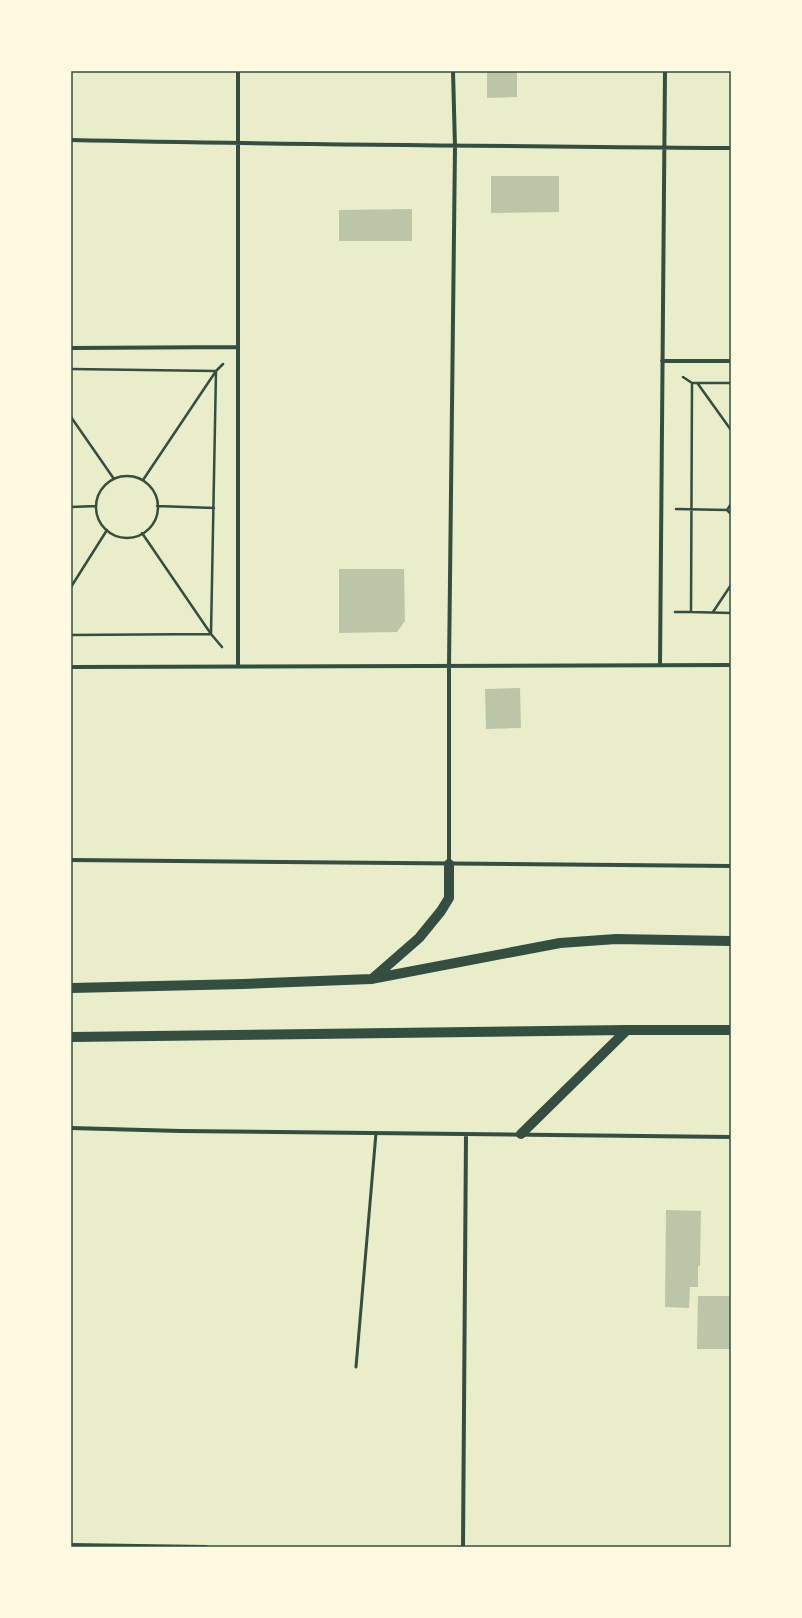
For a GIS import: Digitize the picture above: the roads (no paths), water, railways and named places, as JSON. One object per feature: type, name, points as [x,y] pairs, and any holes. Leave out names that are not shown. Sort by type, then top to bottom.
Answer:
[{"type":"main road","points":[[371,979],[419,938],[441,911],[449,898],[449,864]]},
{"type":"main road","points":[[71,988],[371,979],[560,942],[616,939],[731,941]]},
{"type":"main road","points":[[521,1134],[627,1030]]},
{"type":"main road","points":[[71,1037],[731,1030]]},
{"type":"street","points":[[238,71],[238,666]]},
{"type":"street","points":[[449,864],[455,147],[453,71]]},
{"type":"street","points":[[660,665],[664,71]]},
{"type":"street","points":[[71,140],[455,147],[731,148]]},
{"type":"street","points":[[71,348],[238,347]]},
{"type":"street","points":[[662,361],[731,361]]},
{"type":"street","points":[[71,667],[731,665]]},
{"type":"street","points":[[71,860],[731,866]]},
{"type":"street","points":[[71,1128],[180,1131],[731,1137]]},
{"type":"street","points":[[463,1547],[466,1134]]},
{"type":"street","points":[[71,1545],[206,1547]]},
{"type":"lane","points":[[356,1367],[376,1133]]}]
